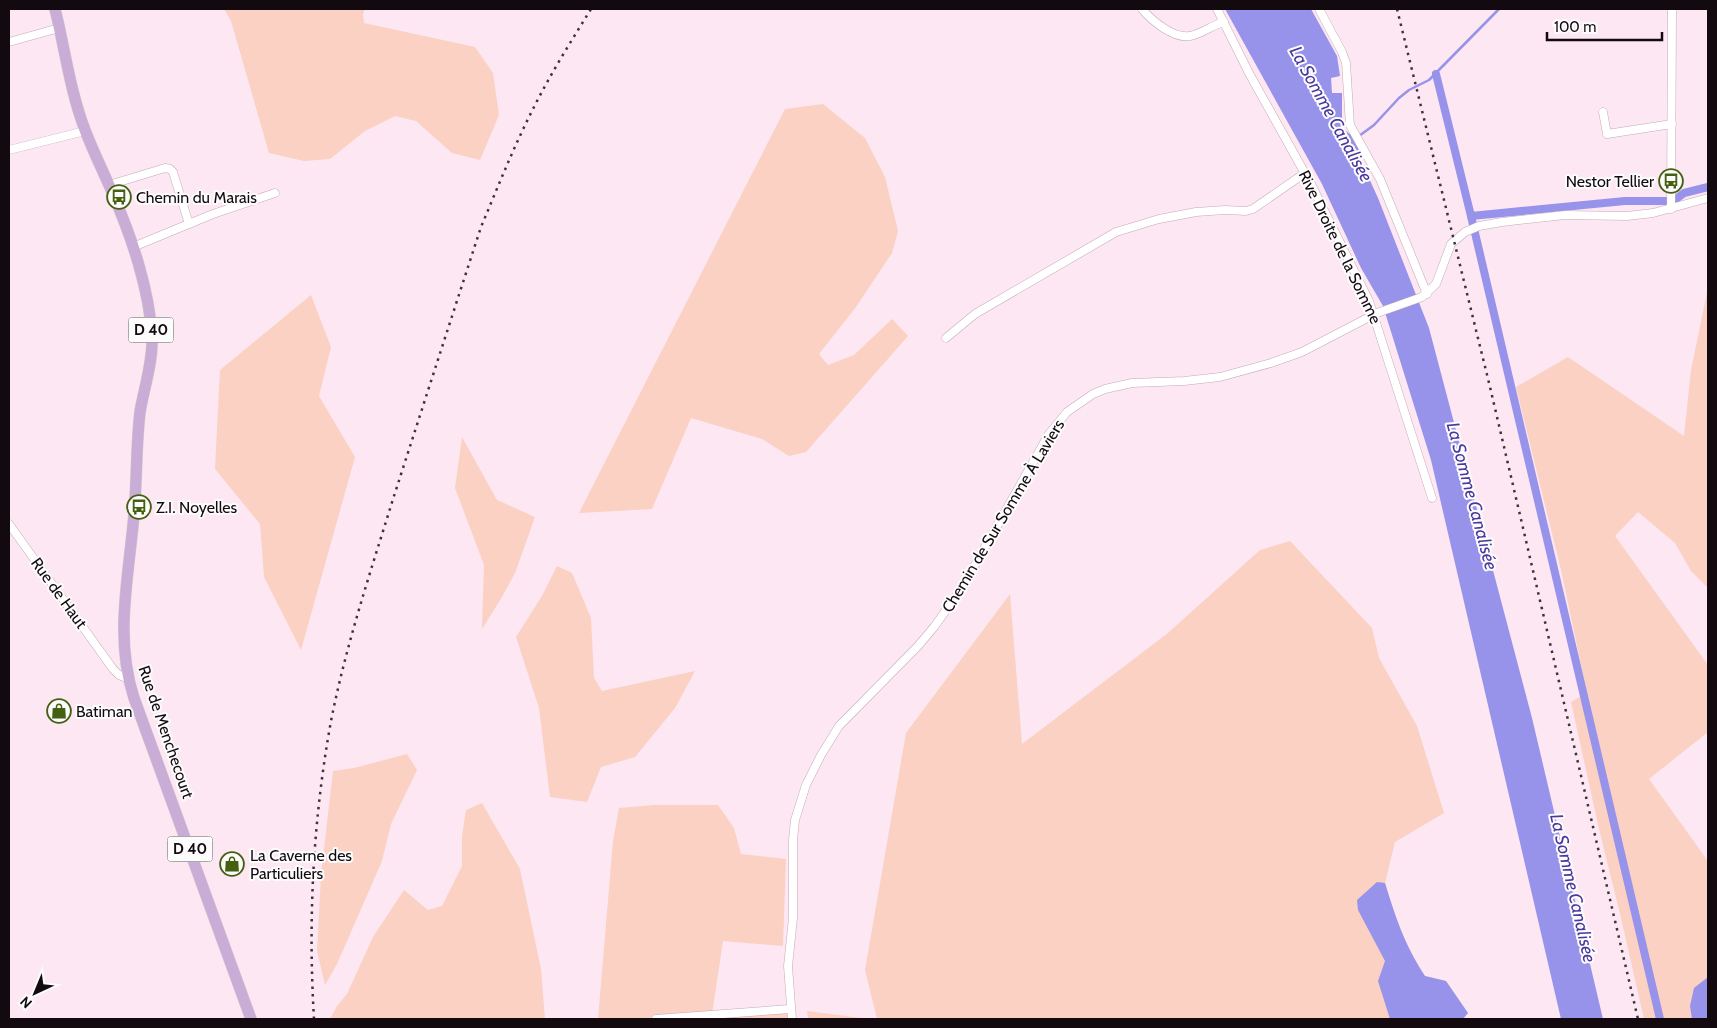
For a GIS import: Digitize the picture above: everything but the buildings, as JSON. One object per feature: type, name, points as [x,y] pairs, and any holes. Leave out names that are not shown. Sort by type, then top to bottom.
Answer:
[{"type":"main road","name":"Rue de Menchecourt","points":[[55,9],[74,96],[85,131],[109,185],[133,247],[149,312],[152,347],[140,418],[133,524],[124,599],[123,625],[126,665],[129,679],[251,1019]]},
{"type":"street","points":[[1142,9],[1163,28],[1189,36],[1224,22]]},
{"type":"street","name":"Rive Droite de la Somme","points":[[1217,9],[1250,75],[1305,173],[1376,314],[1432,498]]},
{"type":"street","points":[[1319,9],[1342,52],[1346,64],[1350,125],[1380,179],[1424,295],[1439,280],[1452,244],[1468,230],[1479,226],[1565,216],[1627,216],[1653,213],[1708,198]]},
{"type":"street","points":[[1671,208],[1672,9]]},
{"type":"street","points":[[9,42],[60,28]]},
{"type":"street","points":[[1603,112],[1607,134],[1672,124]]},
{"type":"street","points":[[9,150],[85,131]]},
{"type":"street","points":[[109,185],[165,168],[170,169],[173,172],[189,224]]},
{"type":"street","points":[[946,338],[975,314],[1116,232],[1159,218],[1196,212],[1246,211],[1254,209],[1305,173]]},
{"type":"street","points":[[133,247],[189,224],[275,193]]},
{"type":"street","name":"Chemin de Sur Somme À Laviers","points":[[792,1019],[788,966],[793,918],[793,840],[795,820],[806,785],[821,755],[840,726],[912,652],[949,607],[962,588],[1056,424],[1067,412],[1093,394],[1132,383],[1184,381],[1220,377],[1254,368],[1302,352],[1376,314],[1424,295]]},
{"type":"street","name":"Rue de Haut","points":[[9,524],[119,675],[129,679]]},
{"type":"street","points":[[109,661],[119,666],[126,665]]},
{"type":"street","points":[[656,1019],[790,1009]]},
{"type":"shaded area","points":[[224,9],[365,9],[363,14],[364,23],[475,47],[493,73],[499,115],[480,160],[452,153],[416,121],[395,116],[365,131],[330,159],[304,161],[269,153],[231,21]]},
{"type":"shaded area","points":[[823,104],[865,138],[885,177],[898,231],[892,253],[856,307],[819,354],[828,365],[854,355],[892,319],[908,336],[806,452],[789,456],[762,439],[691,418],[652,509],[579,513],[785,109]]},
{"type":"shaded area","points":[[1708,288],[1708,588],[1691,571],[1675,543],[1638,512],[1615,536],[1708,665],[1708,732],[1649,779],[1708,861],[1708,1019],[1644,1019],[1571,702],[1587,693],[1561,570],[1516,387],[1568,357],[1684,436],[1691,370]]},
{"type":"shaded area","points":[[311,295],[331,347],[319,396],[355,457],[301,650],[264,577],[260,524],[215,469],[220,370]]},
{"type":"shaded area","points":[[462,437],[497,500],[535,517],[515,573],[482,629],[484,565],[455,488]]},
{"type":"shaded area","points":[[1290,541],[1372,628],[1379,658],[1417,726],[1444,813],[1395,842],[1385,883],[1409,952],[1425,976],[1446,981],[1468,1013],[1463,1019],[877,1019],[865,970],[906,733],[1010,594],[1022,744],[1168,633],[1260,550]]},
{"type":"shaded area","points":[[557,566],[572,573],[591,618],[594,678],[602,691],[695,671],[675,708],[635,757],[601,767],[587,802],[550,797],[539,708],[516,637],[542,596]]},
{"type":"shaded area","points":[[407,754],[417,770],[391,824],[382,861],[337,964],[325,985],[317,951],[321,875],[333,771],[354,768]]},
{"type":"shaded area","points":[[482,803],[520,869],[541,969],[545,1019],[330,1019],[337,1006],[347,994],[373,937],[404,890],[428,910],[442,906],[462,866],[462,836],[466,810]]},
{"type":"shaded area","points":[[654,805],[718,805],[734,828],[741,854],[786,859],[783,946],[723,941],[712,1014],[790,1009],[792,1019],[598,1019],[613,841],[619,808]]},
{"type":"shaded area","points":[[807,1011],[870,1019],[808,1019]]},
{"type":"water","name":"La Somme Canalisée","points":[[1225,9],[1311,9],[1337,56],[1340,76],[1331,78],[1332,93],[1342,93],[1342,128],[1351,135],[1359,149],[1357,152],[1378,198],[1429,328],[1532,718],[1603,1019],[1561,1019],[1431,460],[1383,306],[1361,268],[1322,184]]},
{"type":"water","points":[[1377,882],[1385,883],[1402,931],[1425,976],[1446,981],[1468,1013],[1463,1019],[1390,1019],[1378,981],[1385,961],[1358,910],[1357,900]]},
{"type":"water","points":[[1708,977],[1708,1019],[1692,1019],[1690,1006],[1694,988]]},
{"type":"waterway","name":"La Somme Canalisée","points":[[1359,136],[1374,125],[1399,98],[1409,90],[1429,80],[1499,9]]},
{"type":"waterway","points":[[1436,74],[1660,1019]]},
{"type":"waterway","points":[[1676,199],[1684,193],[1708,187]]},
{"type":"waterway","points":[[1471,216],[1625,201],[1665,201]]},
{"type":"railway","points":[[314,1019],[312,907],[316,832],[331,721],[351,636],[481,227],[537,101],[591,9]]},
{"type":"railway","points":[[1397,9],[1490,387],[1638,1019]]},
{"type":"place","name":"Nestor Tellier","points":[[1671,181]]},
{"type":"place","name":"Chemin du Marais","points":[[119,197]]},
{"type":"place","name":"Z.I. Noyelles","points":[[139,507]]},
{"type":"place","name":"Batiman","points":[[59,711]]},
{"type":"place","name":"La Caverne des Particuliers","points":[[232,864]]}]
